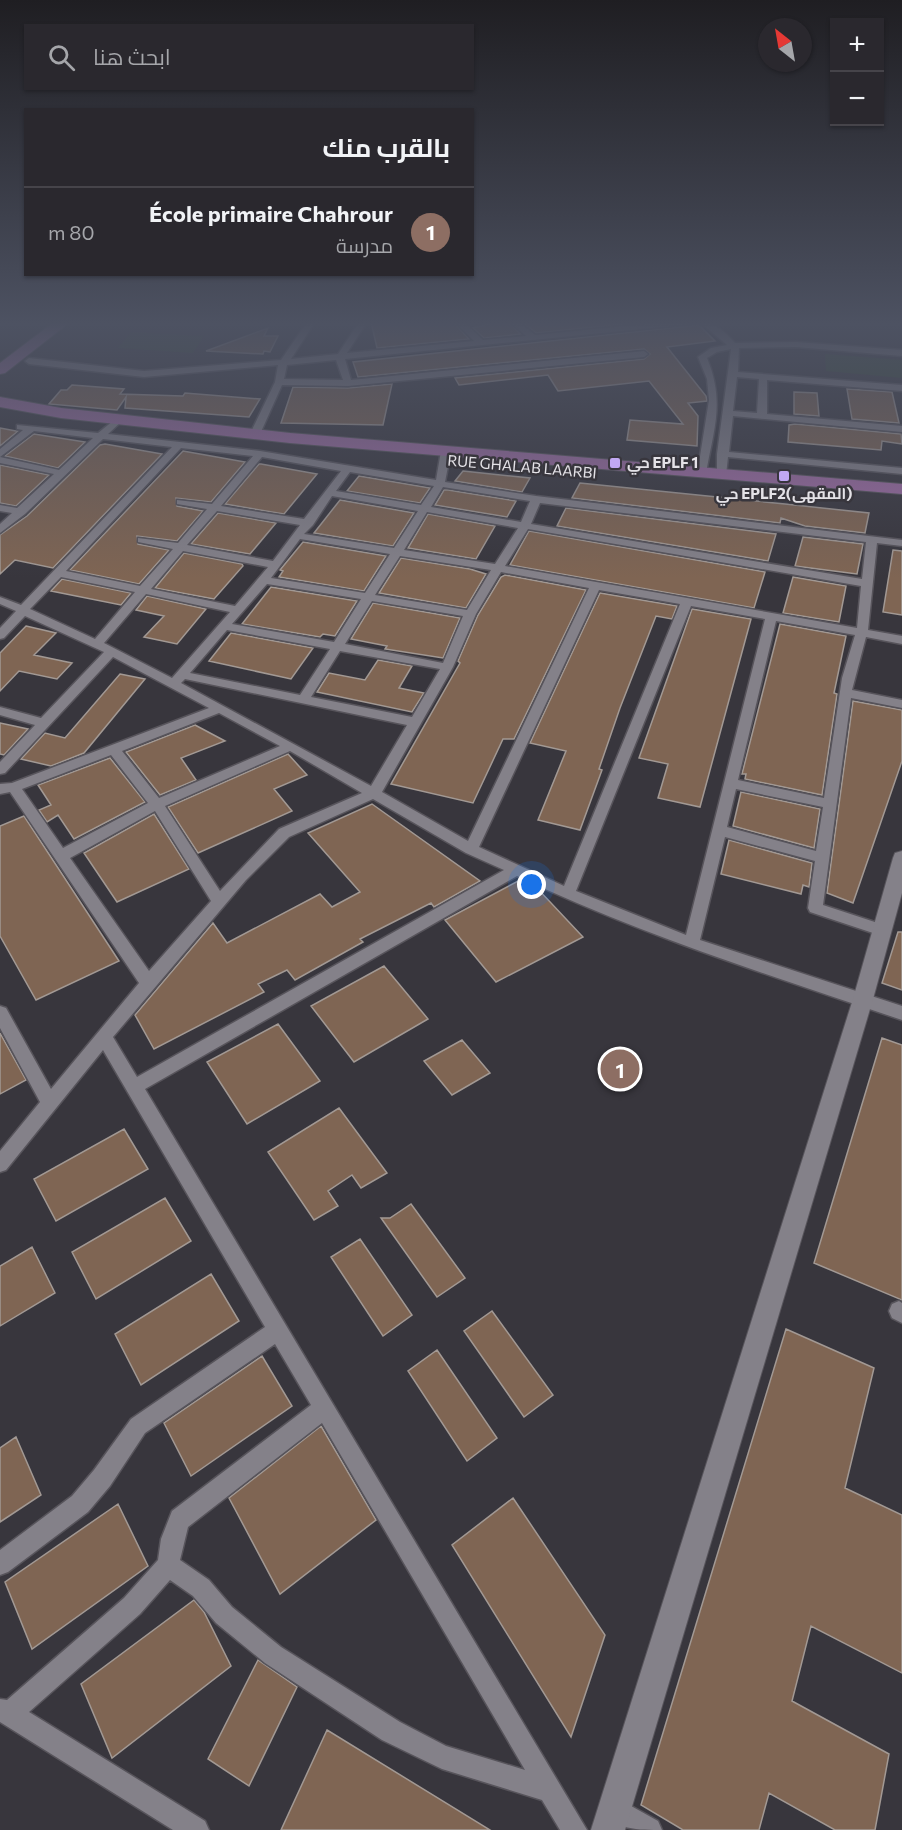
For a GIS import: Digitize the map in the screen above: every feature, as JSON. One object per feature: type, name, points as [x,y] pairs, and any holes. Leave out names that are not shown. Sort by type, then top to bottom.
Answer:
[{"type":"main road","name":"RUE GHALAB LAARBI","points":[[7,411],[110,428],[210,434],[578,467],[902,502]]},
{"type":"main road","name":"RUE GHALAB LAARBI","points":[[210,434],[255,434],[445,456]]},
{"type":"main road","name":"RUE GHALAB LAARBI","points":[[578,467],[701,473],[902,489]]},
{"type":"street","points":[[255,434],[267,407]]},
{"type":"street","points":[[701,473],[713,407]]},
{"type":"street","points":[[720,475],[728,407]]},
{"type":"street","points":[[762,407],[762,416]]},
{"type":"street","points":[[7,411],[32,428],[110,428],[179,446],[260,454],[536,499],[902,543]]},
{"type":"street","points":[[727,413],[902,429]]},
{"type":"street","points":[[0,454],[32,428]]},
{"type":"street","points":[[0,530],[110,428]]},
{"type":"street","points":[[0,634],[179,446]]},
{"type":"street","points":[[97,644],[260,454]]},
{"type":"street","points":[[722,454],[902,471]]},
{"type":"street","points":[[304,699],[440,484],[445,456]]},
{"type":"street","points":[[0,460],[61,473]]},
{"type":"street","points":[[178,680],[264,580],[331,494],[347,469]]},
{"type":"street","points":[[331,494],[866,583]]},
{"type":"street","points":[[0,1164],[148,983],[219,902],[284,833],[375,793],[447,667],[471,614],[525,525],[536,499]]},
{"type":"street","points":[[181,502],[309,523]]},
{"type":"street","points":[[0,508],[21,512]]},
{"type":"street","points":[[298,536],[497,568],[902,640]]},
{"type":"street","points":[[142,540],[276,565]]},
{"type":"street","points":[[872,540],[862,632],[846,693],[815,908],[882,930]]},
{"type":"street","points":[[58,573],[239,610]]},
{"type":"street","points":[[264,580],[471,614]]},
{"type":"street","points":[[471,849],[595,585]]},
{"type":"street","points":[[0,600],[111,652],[178,680],[218,709],[291,746],[471,849],[568,894],[692,943],[902,1013]]},
{"type":"street","points":[[568,894],[687,602]]},
{"type":"street","points":[[692,943],[771,617]]},
{"type":"street","points":[[226,626],[447,667]]},
{"type":"street","points":[[0,770],[111,652]]},
{"type":"street","points":[[178,680],[304,699],[415,722]]},
{"type":"street","points":[[846,693],[902,704]]},
{"type":"street","points":[[148,983],[61,856],[7,788],[218,709]]},
{"type":"street","points":[[0,711],[44,723]]},
{"type":"street","points":[[61,856],[157,804],[291,746]]},
{"type":"street","points":[[113,748],[157,804],[219,902]]},
{"type":"street","points":[[731,783],[830,804]]},
{"type":"street","points":[[718,830],[822,858]]},
{"type":"street","points":[[649,1830],[611,1820],[863,999],[902,858]]},
{"type":"street","points":[[134,1087],[518,869]]},
{"type":"street","points":[[0,1013],[50,1104]]},
{"type":"street","points":[[104,1036],[574,1830]]},
{"type":"street","points":[[0,1564],[80,1504],[102,1478],[138,1426],[278,1330]]},
{"type":"street","points":[[195,1830],[4,1711],[132,1606],[168,1565],[172,1539],[180,1519],[324,1408]]},
{"type":"street","points":[[168,1565],[201,1588],[224,1615],[273,1655],[391,1731],[441,1757],[550,1790]]},
{"type":"building","points":[[88,407],[119,407],[117,410]]},
{"type":"building","points":[[125,407],[255,407],[249,417]]},
{"type":"building","points":[[286,407],[387,407],[383,425],[281,423]]},
{"type":"building","points":[[670,407],[691,407],[698,416],[697,446],[627,440],[630,420],[683,424]]},
{"type":"building","points":[[794,407],[818,407],[819,416],[794,414]]},
{"type":"building","points":[[850,407],[895,407],[899,423],[852,419]]},
{"type":"building","points":[[789,425],[901,434],[902,444],[882,441],[881,450],[788,442]]},
{"type":"building","points":[[0,428],[16,431],[18,431],[0,446]]},
{"type":"building","points":[[34,434],[85,442],[58,468],[5,456]]},
{"type":"building","points":[[100,445],[162,454],[53,568],[15,560],[0,574],[0,535],[27,516]]},
{"type":"building","points":[[183,451],[245,462],[211,502],[176,498],[177,506],[203,511],[177,541],[137,536],[138,544],[169,550],[139,584],[70,570]]},
{"type":"building","points":[[259,464],[317,474],[284,514],[225,504]]},
{"type":"building","points":[[0,465],[49,475],[16,506],[0,503]]},
{"type":"building","points":[[463,471],[530,478],[522,492],[455,481]]},
{"type":"building","points":[[359,476],[430,488],[420,503],[347,491]]},
{"type":"building","points":[[580,483],[869,513],[865,533],[805,526],[781,518],[780,523],[572,498]]},
{"type":"building","points":[[444,490],[516,501],[507,517],[435,505]]},
{"type":"building","points":[[340,500],[414,513],[393,546],[314,533]]},
{"type":"building","points":[[566,508],[776,534],[768,561],[557,526]]},
{"type":"building","points":[[218,513],[276,523],[250,554],[191,544]]},
{"type":"building","points":[[428,514],[495,526],[476,559],[408,548]]},
{"type":"building","points":[[529,531],[765,572],[754,608],[510,565]]},
{"type":"building","points":[[803,537],[863,544],[857,574],[795,566]]},
{"type":"building","points":[[303,542],[386,556],[364,591],[279,577],[283,571],[280,570]]},
{"type":"building","points":[[893,550],[902,551],[902,615],[883,612]]},
{"type":"building","points":[[184,553],[243,566],[214,599],[155,588]]},
{"type":"building","points":[[401,558],[470,569],[486,574],[466,608],[379,593]]},
{"type":"building","points":[[505,575],[586,590],[514,739],[503,739],[473,803],[391,784],[460,663],[458,661],[478,615],[501,577]]},
{"type":"building","points":[[793,577],[846,586],[839,622],[783,613]]},
{"type":"building","points":[[62,579],[131,593],[121,605],[51,591]]},
{"type":"building","points":[[271,587],[357,601],[335,636],[323,634],[320,637],[242,624]]},
{"type":"building","points":[[600,593],[677,606],[672,619],[656,616],[620,708],[599,769],[602,770],[580,830],[538,820],[566,751],[530,743]]},
{"type":"building","points":[[147,596],[206,609],[177,644],[144,637],[164,616],[136,610]]},
{"type":"building","points":[[373,603],[460,618],[443,658],[385,649],[387,646],[351,639]]},
{"type":"building","points":[[692,609],[751,619],[700,807],[658,798],[668,764],[639,758]]},
{"type":"building","points":[[780,624],[846,636],[834,693],[837,694],[822,795],[745,779],[746,774],[742,774]]},
{"type":"building","points":[[26,626],[56,633],[34,655],[72,663],[57,679],[19,671],[0,691],[0,653]]},
{"type":"building","points":[[231,633],[313,648],[291,679],[209,661]]},
{"type":"building","points":[[378,660],[412,666],[399,688],[424,693],[412,712],[317,692],[329,673],[365,680]]},
{"type":"building","points":[[120,674],[145,679],[84,753],[51,766],[21,759],[45,733],[65,738]]},
{"type":"building","points":[[853,701],[902,710],[902,761],[853,903],[827,893]]},
{"type":"building","points":[[0,723],[28,729],[4,755],[0,754]]},
{"type":"building","points":[[195,725],[225,741],[181,758],[196,780],[160,795],[126,752]]},
{"type":"building","points":[[288,754],[307,775],[274,789],[292,811],[198,853],[168,807]]},
{"type":"building","points":[[110,758],[145,802],[74,839],[58,815],[47,822],[39,810],[51,805],[38,785]]},
{"type":"building","points":[[741,792],[820,809],[814,848],[733,826]]},
{"type":"building","points":[[372,804],[480,881],[434,907],[431,903],[360,939],[363,942],[295,980],[287,970],[258,984],[264,992],[154,1049],[135,1015],[213,923],[227,943],[320,894],[332,907],[360,892],[308,833]]},
{"type":"building","points":[[154,814],[189,869],[117,902],[84,853]]},
{"type":"building","points":[[24,816],[119,961],[36,1000],[0,936],[0,826]]},
{"type":"building","points":[[729,840],[812,863],[809,887],[803,885],[801,894],[721,874]]},
{"type":"building","points":[[520,880],[537,888],[583,937],[496,982],[445,920]]},
{"type":"building","points":[[898,932],[902,932],[902,990],[882,983]]},
{"type":"building","points":[[384,966],[428,1019],[354,1062],[311,1006]]},
{"type":"building","points":[[278,1024],[320,1081],[247,1124],[207,1062]]},
{"type":"building","points":[[0,1033],[26,1080],[0,1094]]},
{"type":"building","points":[[882,1038],[902,1045],[902,1300],[814,1263]]},
{"type":"building","points":[[462,1040],[490,1073],[452,1095],[424,1061]]},
{"type":"building","points":[[339,1108],[387,1173],[361,1188],[352,1175],[328,1191],[338,1206],[314,1220],[268,1152]]},
{"type":"building","points":[[124,1129],[148,1169],[56,1221],[34,1179]]},
{"type":"building","points":[[165,1198],[191,1241],[96,1299],[72,1252]]},
{"type":"building","points":[[411,1204],[465,1278],[437,1297],[381,1218],[390,1218]]},
{"type":"building","points":[[360,1239],[412,1315],[383,1336],[331,1257]]},
{"type":"building","points":[[32,1247],[55,1293],[0,1326],[0,1266]]},
{"type":"building","points":[[211,1274],[239,1321],[141,1385],[115,1334]]},
{"type":"building","points":[[492,1311],[553,1395],[524,1417],[464,1331]]},
{"type":"building","points":[[786,1329],[874,1368],[845,1488],[902,1515],[902,1673],[811,1626],[792,1701],[889,1754],[875,1830],[835,1830],[769,1793],[759,1830],[683,1830],[641,1805]]},
{"type":"building","points":[[437,1350],[497,1438],[467,1461],[408,1371]]},
{"type":"building","points":[[262,1356],[292,1406],[191,1476],[164,1423]]},
{"type":"building","points":[[321,1426],[376,1520],[280,1594],[229,1498]]},
{"type":"building","points":[[16,1437],[41,1495],[0,1522],[0,1448]]},
{"type":"building","points":[[513,1498],[605,1635],[571,1737],[452,1545]]},
{"type":"building","points":[[118,1504],[148,1566],[32,1649],[5,1582]]},
{"type":"building","points":[[194,1600],[204,1612],[231,1666],[112,1758],[81,1684]]},
{"type":"building","points":[[258,1660],[297,1687],[249,1786],[208,1759]]},
{"type":"building","points":[[327,1730],[490,1830],[281,1830]]},
{"type":"place","name":"حي EPLF 1","points":[[615,463]]},
{"type":"place","name":"حي EPLF2(المقهى)","points":[[784,476]]},
{"type":"place","name":"École primaire Chahrour","points":[[620,1069]]}]
